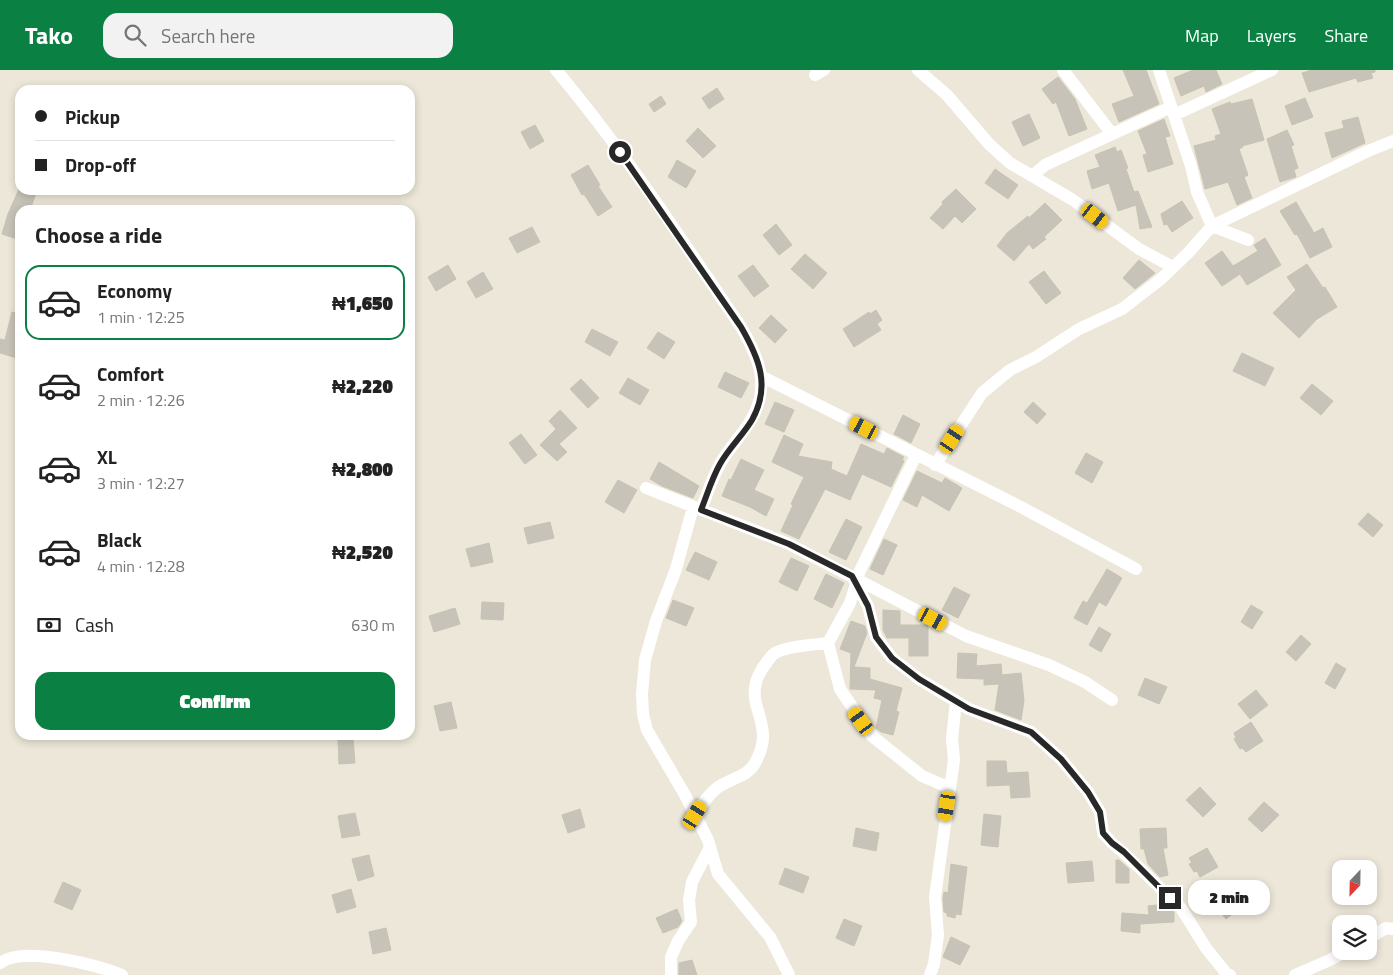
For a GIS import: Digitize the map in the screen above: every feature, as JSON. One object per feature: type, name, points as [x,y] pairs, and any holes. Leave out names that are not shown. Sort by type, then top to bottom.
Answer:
[{"type":"street","points":[[556,70],[588,108],[642,182],[741,327],[753,347],[760,367],[761,400],[752,420],[720,464],[697,508],[656,620],[645,660],[642,694],[643,714],[647,730],[695,815],[710,847],[718,874],[770,937],[789,975]]},
{"type":"street","points":[[918,70],[947,95],[989,144],[1010,163],[1073,200],[1139,249],[1173,267]]},
{"type":"street","points":[[1063,70],[1112,134]]},
{"type":"street","points":[[1159,70],[1191,166],[1197,192],[1212,226],[1248,240]]},
{"type":"street","points":[[1032,176],[1046,164],[1112,134],[1272,70]]},
{"type":"street","points":[[935,465],[982,393],[1010,370],[1036,357],[1079,329],[1122,309],[1173,267],[1212,226],[1368,151],[1393,141]]},
{"type":"street","points":[[761,376],[1019,506],[1136,569]]},
{"type":"street","points":[[916,455],[854,580],[850,603],[828,643],[840,690],[872,736],[922,776],[950,788]]},
{"type":"street","points":[[646,488],[789,544],[854,580],[966,636],[1049,665],[1085,682],[1112,700]]},
{"type":"street","points":[[854,580],[868,606],[876,637],[892,658],[919,679],[969,709],[1031,732],[1061,759],[1088,792],[1100,812],[1103,833],[1181,908],[1206,948],[1226,973],[1230,975]]},
{"type":"street","points":[[695,815],[706,798],[718,787],[740,776],[754,766],[762,746],[763,725],[756,703],[754,686],[759,671],[774,653],[797,647],[828,643]]},
{"type":"street","points":[[930,975],[934,964],[938,935],[935,897],[954,760],[952,739],[956,701]]},
{"type":"street","points":[[671,975],[671,957],[678,941],[691,922],[689,900],[692,882],[710,847]]},
{"type":"street","points":[[1377,933],[1386,928],[1393,929]]},
{"type":"street","points":[[0,963],[12,957],[49,956],[109,970],[122,975]]},
{"type":"street","points":[[1295,975],[1332,959]]},
{"type":"building","points":[[1123,70],[1146,70],[1159,104],[1119,122],[1112,104],[1134,96]]},
{"type":"building","points":[[1193,70],[1216,70],[1222,84],[1206,92],[1204,86],[1181,96],[1174,78]]},
{"type":"building","points":[[1312,70],[1375,70],[1375,72],[1371,73],[1373,78],[1358,82],[1356,78],[1309,92],[1302,73]]},
{"type":"building","points":[[1058,77],[1075,99],[1087,129],[1069,136],[1056,102],[1053,104],[1042,89]]},
{"type":"building","points":[[717,88],[724,99],[709,109],[702,98]]},
{"type":"building","points":[[661,96],[666,104],[654,112],[649,104]]},
{"type":"building","points":[[1305,98],[1313,117],[1292,125],[1285,106]]},
{"type":"building","points":[[1252,99],[1264,140],[1242,146],[1239,149],[1248,175],[1244,177],[1252,198],[1237,205],[1228,182],[1205,189],[1194,146],[1216,140],[1215,136],[1221,134],[1212,109],[1230,102],[1231,104]]},
{"type":"building","points":[[1029,114],[1040,138],[1023,146],[1012,122]]},
{"type":"building","points":[[1358,117],[1365,143],[1332,158],[1325,133],[1344,128],[1342,121]]},
{"type":"building","points":[[1164,119],[1170,136],[1165,137],[1173,164],[1148,172],[1143,155],[1147,154],[1138,131]]},
{"type":"building","points":[[535,125],[544,141],[530,149],[521,132]]},
{"type":"building","points":[[698,128],[716,146],[703,158],[686,141]]},
{"type":"building","points":[[1287,130],[1294,145],[1291,146],[1298,168],[1294,170],[1296,177],[1280,182],[1267,139]]},
{"type":"building","points":[[1115,147],[1117,152],[1121,150],[1134,192],[1138,191],[1152,227],[1140,229],[1136,205],[1118,211],[1109,183],[1092,189],[1087,171],[1100,167],[1095,155]]},
{"type":"building","points":[[677,160],[696,171],[686,188],[668,177]]},
{"type":"building","points":[[588,165],[600,185],[598,186],[612,207],[598,216],[584,194],[582,195],[571,175]]},
{"type":"building","points":[[995,169],[1018,185],[1008,199],[985,183]]},
{"type":"building","points":[[956,189],[976,209],[962,223],[955,216],[943,229],[930,218],[943,204],[942,202]]},
{"type":"building","points":[[16,195],[35,195],[32,205],[15,205],[15,238],[2,234]]},
{"type":"building","points":[[1182,201],[1193,218],[1172,232],[1167,224],[1164,225],[1161,214]]},
{"type":"building","points":[[1296,202],[1314,233],[1323,228],[1332,247],[1310,258],[1297,234],[1295,235],[1280,211]]},
{"type":"building","points":[[1045,203],[1062,220],[1044,237],[1046,239],[1033,249],[1029,244],[1014,261],[997,246],[1007,233],[1028,216],[1029,218]]},
{"type":"building","points":[[776,224],[792,245],[779,255],[763,235]]},
{"type":"building","points":[[532,227],[540,242],[517,253],[509,238]]},
{"type":"building","points":[[1265,238],[1281,265],[1247,285],[1240,274],[1222,286],[1205,263],[1222,251],[1233,266],[1258,251],[1254,245]]},
{"type":"building","points":[[805,254],[827,273],[813,289],[791,269]]},
{"type":"building","points":[[1139,260],[1155,273],[1135,289],[1123,278]]},
{"type":"building","points":[[1307,264],[1323,288],[1325,287],[1337,307],[1317,319],[1299,338],[1273,313],[1296,290],[1287,277]]},
{"type":"building","points":[[448,265],[456,279],[436,291],[428,277]]},
{"type":"building","points":[[753,265],[769,286],[754,297],[738,276]]},
{"type":"building","points":[[1044,271],[1061,293],[1046,304],[1029,282]]},
{"type":"building","points":[[483,272],[493,289],[476,298],[467,282]]},
{"type":"building","points":[[876,310],[882,320],[877,324],[881,330],[854,347],[843,329],[869,312],[870,314]]},
{"type":"building","points":[[12,312],[15,313],[15,358],[0,353],[0,339],[5,340]]},
{"type":"building","points":[[771,315],[787,330],[775,343],[759,328]]},
{"type":"building","points":[[592,329],[618,342],[610,356],[585,342]]},
{"type":"building","points":[[658,332],[675,342],[664,359],[647,348]]},
{"type":"building","points":[[1242,353],[1274,368],[1265,386],[1233,371]]},
{"type":"building","points":[[725,372],[749,383],[741,398],[718,387]]},
{"type":"building","points":[[628,378],[649,390],[640,405],[619,393]]},
{"type":"building","points":[[581,379],[599,398],[588,408],[570,389]]},
{"type":"building","points":[[1312,384],[1333,401],[1321,415],[1300,398]]},
{"type":"building","points":[[775,402],[794,410],[784,432],[765,424]]},
{"type":"building","points":[[1033,402],[1046,414],[1037,424],[1024,412]]},
{"type":"building","points":[[560,410],[577,428],[559,444],[567,452],[557,461],[540,445],[556,429],[549,421]]},
{"type":"building","points":[[903,415],[920,424],[911,443],[894,434]]},
{"type":"building","points":[[521,434],[537,455],[525,464],[509,443]]},
{"type":"building","points":[[784,435],[803,444],[798,456],[832,462],[831,469],[847,476],[861,444],[884,454],[887,448],[904,457],[902,460],[904,461],[891,487],[862,474],[850,500],[825,489],[799,539],[781,531],[804,477],[772,462]]},
{"type":"building","points":[[1086,453],[1103,462],[1092,483],[1075,473]]},
{"type":"building","points":[[741,459],[764,470],[754,490],[774,499],[766,516],[750,507],[722,496],[729,479],[731,480]]},
{"type":"building","points":[[659,462],[699,486],[693,498],[662,486],[650,479]]},
{"type":"building","points":[[917,471],[942,483],[945,478],[962,488],[949,511],[922,495],[917,507],[903,500]]},
{"type":"building","points":[[618,480],[637,490],[624,513],[605,502]]},
{"type":"building","points":[[1368,513],[1383,525],[1373,537],[1358,524]]},
{"type":"building","points":[[846,519],[862,527],[846,560],[829,552]]},
{"type":"building","points":[[550,522],[554,538],[528,544],[524,528]]},
{"type":"building","points":[[884,539],[897,545],[883,575],[870,569]]},
{"type":"building","points":[[489,543],[493,562],[471,567],[466,549]]},
{"type":"building","points":[[695,552],[717,562],[709,580],[686,570]]},
{"type":"building","points":[[791,558],[809,566],[797,591],[779,582]]},
{"type":"building","points":[[1107,569],[1122,578],[1106,606],[1099,602],[1087,625],[1074,618],[1083,601],[1087,603]]},
{"type":"building","points":[[826,574],[844,583],[832,608],[814,599]]},
{"type":"building","points":[[954,587],[970,595],[958,618],[942,610]]},
{"type":"building","points":[[673,600],[694,608],[686,626],[666,618]]},
{"type":"building","points":[[482,602],[504,603],[503,620],[481,619]]},
{"type":"building","points":[[1251,605],[1263,612],[1252,629],[1241,622]]},
{"type":"building","points":[[455,608],[460,624],[434,632],[429,616]]},
{"type":"building","points":[[883,610],[900,611],[900,625],[928,625],[928,656],[909,656],[909,638],[887,638],[883,630]]},
{"type":"building","points":[[851,621],[865,626],[867,633],[854,667],[870,668],[870,679],[902,688],[896,711],[899,712],[893,735],[881,732],[876,728],[882,700],[874,698],[876,690],[850,689],[851,653],[840,649]]},
{"type":"building","points":[[1099,627],[1111,634],[1101,652],[1089,645]]},
{"type":"building","points":[[1301,635],[1311,644],[1296,661],[1286,652]]},
{"type":"building","points":[[958,653],[977,654],[976,666],[1001,664],[1002,675],[1021,673],[1024,701],[1021,720],[995,710],[999,684],[984,685],[984,679],[957,678]]},
{"type":"building","points":[[1336,663],[1346,669],[1335,689],[1325,683]]},
{"type":"building","points":[[1145,678],[1167,687],[1159,704],[1138,695]]},
{"type":"building","points":[[1256,690],[1268,705],[1250,719],[1238,704]]},
{"type":"building","points":[[451,702],[457,728],[440,731],[434,706]]},
{"type":"building","points":[[1251,722],[1263,741],[1246,752],[1242,748],[1240,749],[1234,739],[1236,738],[1234,733]]},
{"type":"building","points":[[338,740],[353,740],[355,763],[339,764]]},
{"type":"building","points":[[987,761],[1006,761],[1007,773],[1028,772],[1030,797],[1011,798],[1010,785],[987,786]]},
{"type":"building","points":[[1200,787],[1216,804],[1203,817],[1186,800]]},
{"type":"building","points":[[1264,802],[1279,815],[1262,832],[1248,819]]},
{"type":"building","points":[[580,809],[585,827],[568,833],[562,815]]},
{"type":"building","points":[[355,813],[360,835],[342,838],[338,816]]},
{"type":"building","points":[[984,814],[1001,816],[998,847],[981,845]]},
{"type":"building","points":[[856,828],[879,833],[876,851],[853,846]]},
{"type":"building","points":[[1166,828],[1167,848],[1163,848],[1168,875],[1160,877],[1148,864],[1144,849],[1141,849],[1140,829]]},
{"type":"building","points":[[1207,848],[1218,867],[1200,877],[1197,871],[1194,872],[1189,864],[1192,863],[1189,858]]},
{"type":"building","points":[[369,855],[374,876],[358,881],[352,859]]},
{"type":"building","points":[[1116,860],[1119,860],[1129,869],[1129,883],[1116,883]]},
{"type":"building","points":[[1092,861],[1094,881],[1068,883],[1066,863]]},
{"type":"building","points":[[951,864],[967,867],[961,915],[956,914],[955,918],[947,916],[947,913],[944,912],[943,899],[944,892],[948,893]]},
{"type":"building","points":[[785,868],[809,877],[803,893],[779,884]]},
{"type":"building","points":[[63,882],[81,890],[72,910],[54,902]]},
{"type":"building","points":[[1234,887],[1246,903],[1226,919],[1213,903]]},
{"type":"building","points":[[351,889],[356,907],[337,913],[332,895]]},
{"type":"building","points":[[1166,904],[1174,912],[1174,922],[1140,924],[1140,933],[1121,931],[1122,913],[1149,915],[1148,906]]},
{"type":"building","points":[[677,909],[682,921],[678,927],[663,933],[656,918]]},
{"type":"building","points":[[844,919],[862,926],[854,946],[836,938]]},
{"type":"building","points":[[386,928],[391,950],[373,954],[369,932]]},
{"type":"building","points":[[951,937],[970,946],[960,965],[943,957]]},
{"type":"building","points":[[692,960],[697,975],[679,975],[679,963]]},
{"type":"route","points":[[620,152],[741,327],[753,347],[760,367],[761,400],[752,420],[720,464],[701,510],[789,544],[852,576],[868,606],[876,637],[892,658],[919,679],[969,709],[1031,732],[1061,759],[1088,792],[1100,812],[1103,833],[1170,898]]}]
